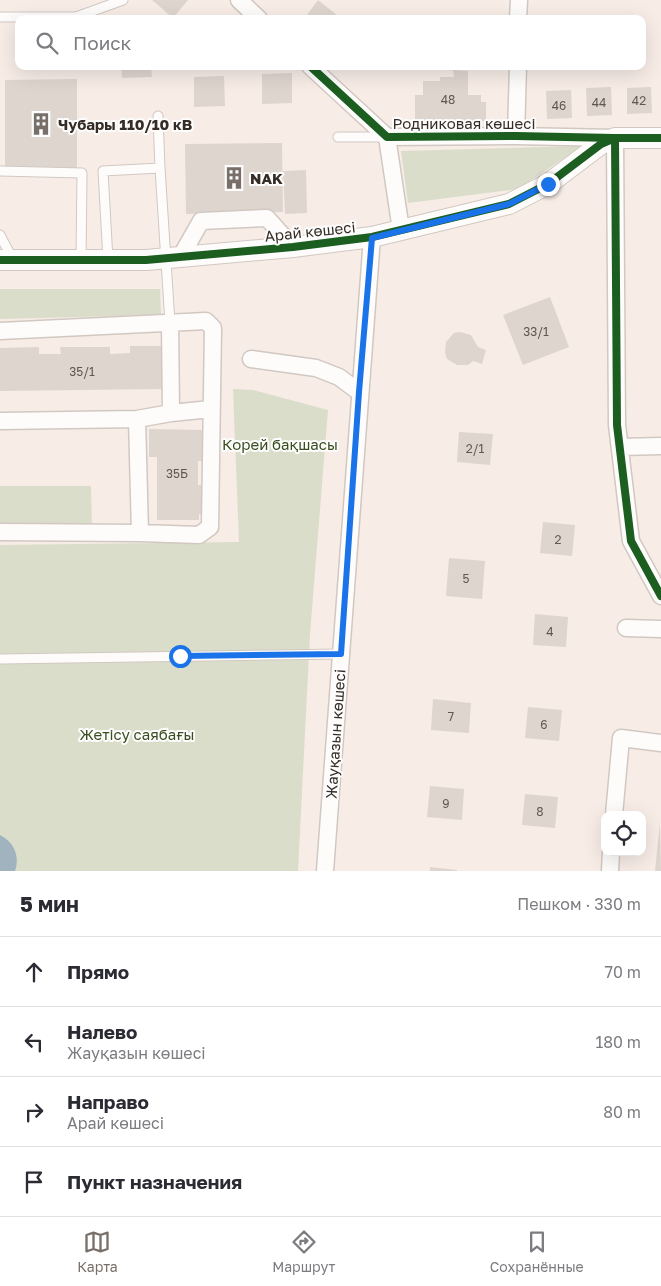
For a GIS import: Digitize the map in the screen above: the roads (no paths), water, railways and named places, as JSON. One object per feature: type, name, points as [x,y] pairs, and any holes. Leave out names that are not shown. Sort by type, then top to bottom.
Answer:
[{"type":"street","points":[[239,0],[255,15]]},
{"type":"street","points":[[518,15],[519,0]]},
{"type":"street","name":"Родниковая көшесі","points":[[314,70],[387,138],[401,230]]},
{"type":"street","points":[[516,136],[518,70]]},
{"type":"street","name":"Родниковая көшесі","points":[[387,138],[516,136],[615,138]]},
{"type":"street","points":[[615,138],[617,424],[631,541],[661,596]]},
{"type":"street","name":"Арай көшесі","points":[[7,260],[174,258],[293,248],[372,238],[509,204],[548,184],[601,144],[615,138],[661,138]]},
{"type":"street","points":[[174,258],[201,221],[267,218],[293,248]]},
{"type":"street","name":"Жауқазын көшесі","points":[[325,871],[359,392],[372,238]]},
{"type":"street","points":[[0,332],[206,321],[213,328],[210,409],[210,526],[199,536],[140,533],[0,532]]},
{"type":"street","points":[[170,323],[171,413]]},
{"type":"street","points":[[251,359],[316,368],[339,377],[359,392]]},
{"type":"street","points":[[0,421],[137,419],[210,409]]},
{"type":"street","points":[[137,419],[140,533]]},
{"type":"street","points":[[620,447],[661,446]]},
{"type":"street","points":[[626,628],[661,629]]},
{"type":"street","points":[[614,811],[621,738],[661,743]]},
{"type":"street","points":[[610,871],[611,856]]},
{"type":"lane","points":[[82,15],[124,0]]},
{"type":"lane","points":[[0,17],[15,17]]},
{"type":"lane","points":[[158,116],[160,168],[174,258],[170,323]]},
{"type":"lane","points":[[338,137],[387,138]]},
{"type":"lane","points":[[108,260],[103,171],[160,168]]},
{"type":"lane","points":[[0,171],[82,173],[81,260]]},
{"type":"lane","points":[[0,235],[7,260]]},
{"type":"lane","points":[[0,659],[341,654]]},
{"type":"water","points":[[0,835],[9,841],[15,850],[17,860],[15,871],[0,871]]},
{"type":"place","name":"Чубары 110/10 кВ","points":[[41,124]]},
{"type":"place","name":"NAK","points":[[234,178]]},
{"type":"park label","name":"Корей бақшасы","points":[[280,444]]},
{"type":"park label","name":"Жетісу саябағы","points":[[137,734]]}]
